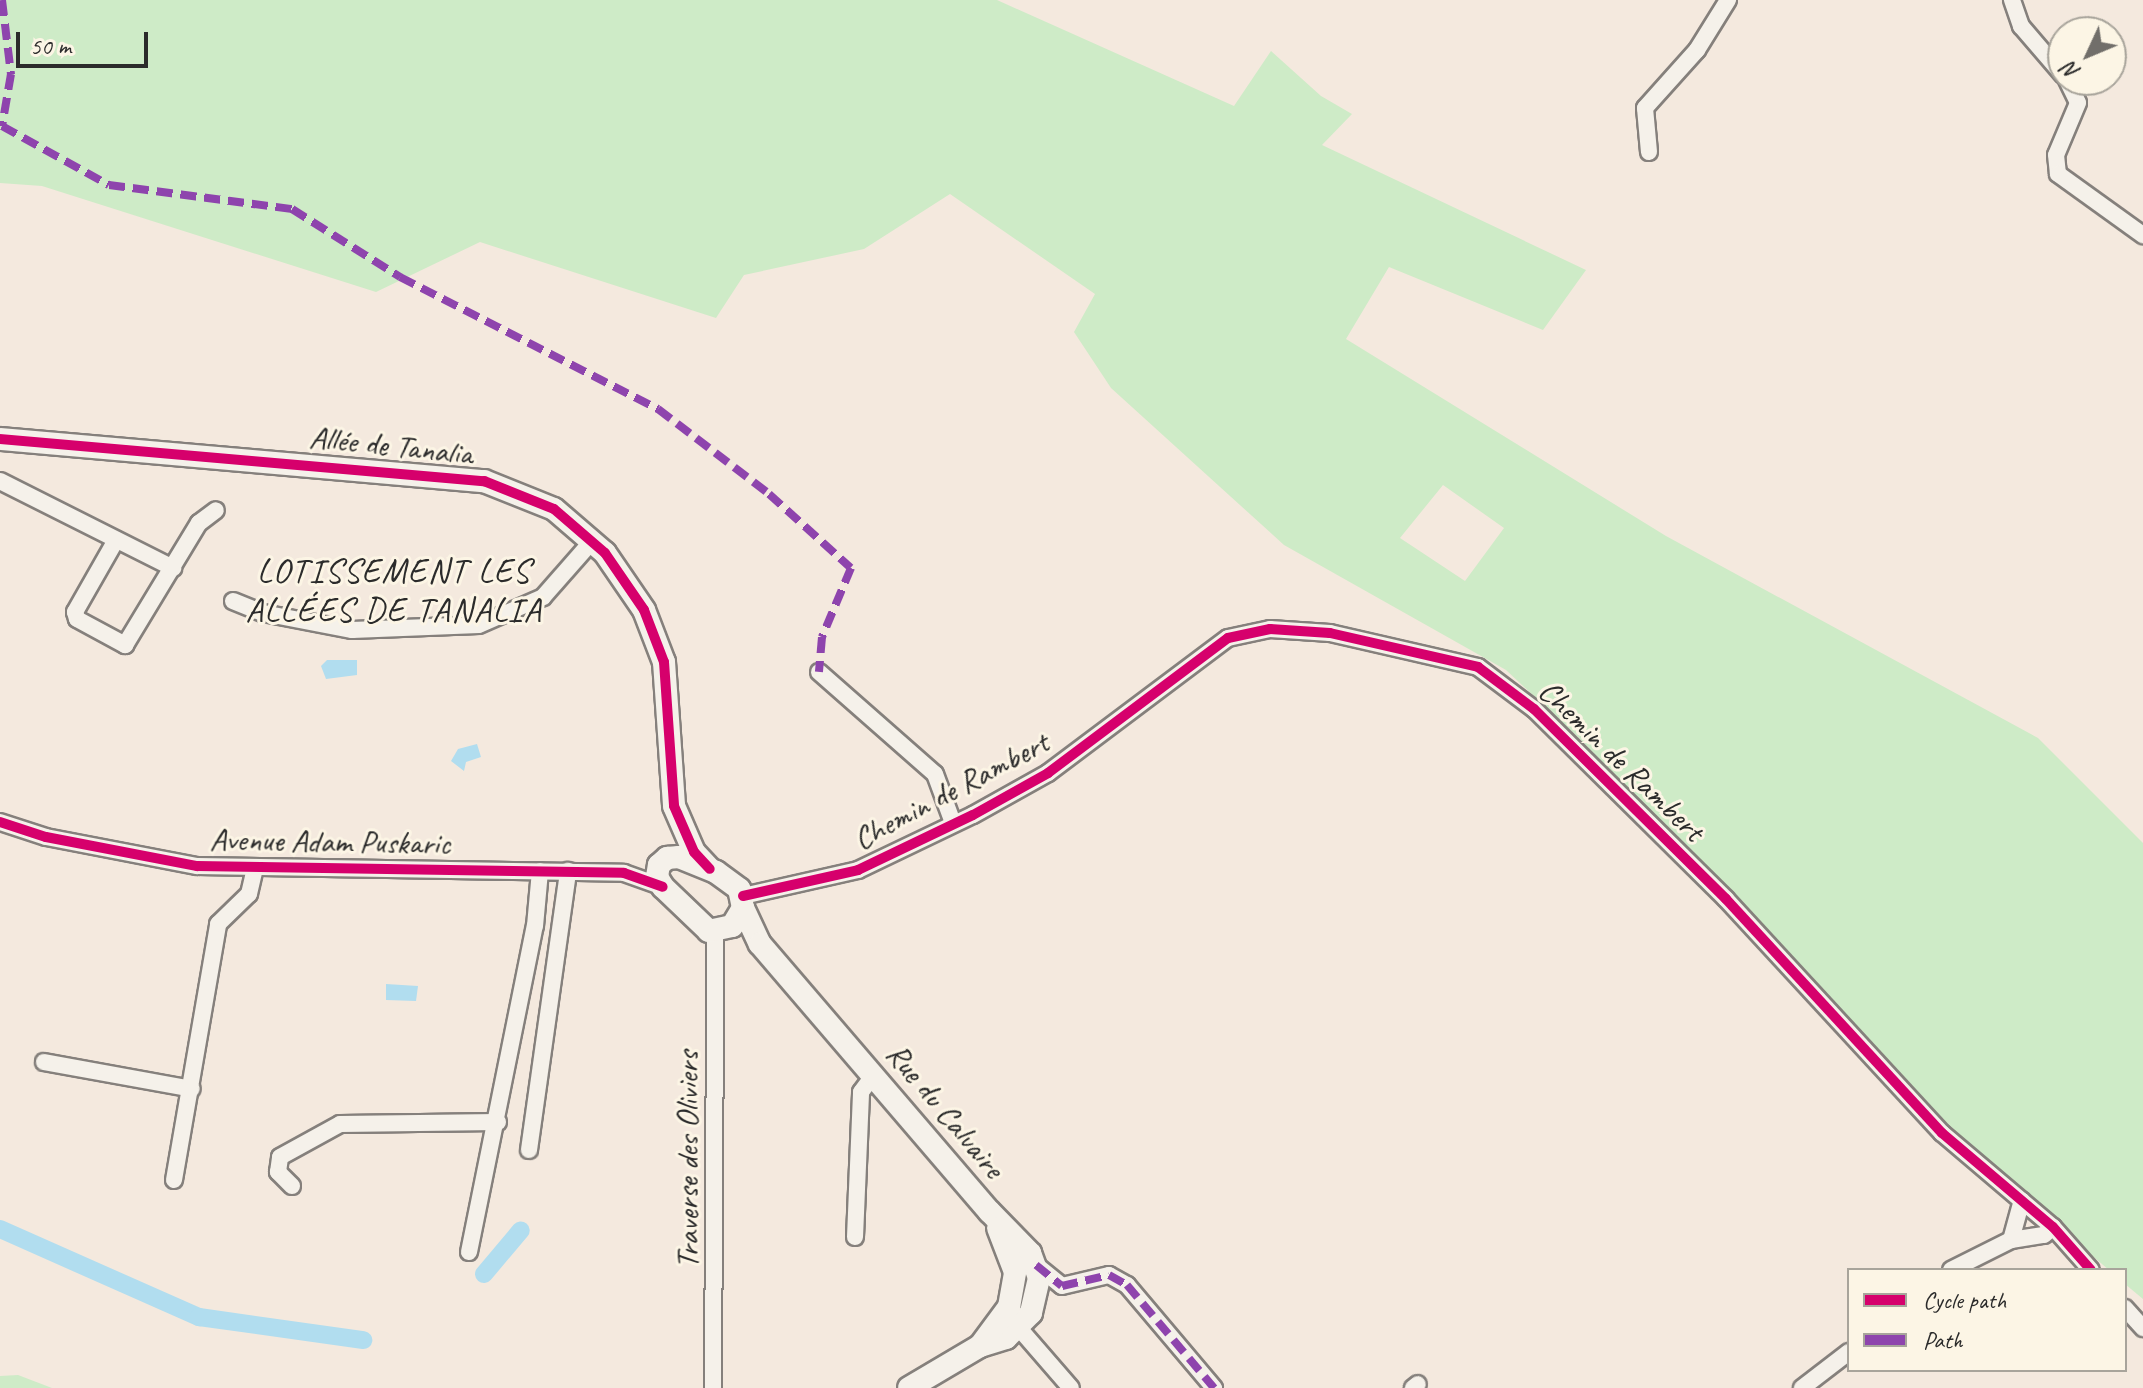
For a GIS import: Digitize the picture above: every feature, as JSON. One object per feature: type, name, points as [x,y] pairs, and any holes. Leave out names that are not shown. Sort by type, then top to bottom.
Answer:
[{"type":"street","points":[[1649,152],[1645,108],[1697,50],[1728,0]]},
{"type":"street","points":[[2012,0],[2021,26],[2047,57]]},
{"type":"street","points":[[2074,96],[2078,103],[2056,155],[2058,174],[2143,235]]},
{"type":"street","name":"Allée de Tanalia","points":[[0,439],[484,481],[546,505],[593,540],[628,581],[664,662],[672,788],[681,829],[710,869]]},
{"type":"street","points":[[0,481],[173,568]]},
{"type":"street","points":[[116,540],[75,612],[77,619],[120,643],[132,640],[199,523],[216,510]]},
{"type":"street","points":[[233,601],[263,613],[352,630],[479,625],[543,597],[593,540]]},
{"type":"street","name":"Chemin de Rambert","points":[[743,902],[858,870],[1048,773],[1228,638],[1270,629],[1330,633],[1478,667],[1534,709],[1726,899],[1942,1133],[2053,1227],[2089,1268]]},
{"type":"street","points":[[819,672],[935,774],[953,823]]},
{"type":"street","name":"Avenue Adam Puskaric","points":[[0,822],[46,837],[157,860],[255,868],[624,873],[663,887]]},
{"type":"street","points":[[664,860],[710,869],[743,902],[720,931],[663,887],[657,877],[664,860],[678,846],[681,829]]},
{"type":"street","name":"Avenue Adam Puskaric","points":[[624,873],[664,860]]},
{"type":"street","points":[[174,1180],[218,924],[249,894],[255,868]]},
{"type":"street","points":[[469,1252],[498,1122],[535,926],[540,871]]},
{"type":"street","points":[[529,1150],[568,871]]},
{"type":"street","name":"Rue du Calvaire","points":[[743,902],[760,944],[989,1211],[1007,1226],[1036,1265]]},
{"type":"street","name":"Rue du Calvaire","points":[[720,931],[760,944]]},
{"type":"street","name":"Traverse des Oliviers","points":[[713,1388],[720,931]]},
{"type":"street","points":[[44,1062],[192,1089]]},
{"type":"street","points":[[855,1237],[861,1092],[873,1076]]},
{"type":"street","points":[[292,1186],[278,1172],[280,1157],[340,1124],[498,1122]]},
{"type":"street","points":[[2011,1240],[2022,1200]]},
{"type":"street","points":[[980,1346],[1009,1307],[1015,1288],[1012,1254],[989,1211]]},
{"type":"street","points":[[1955,1268],[2011,1240],[2044,1235],[2053,1227]]},
{"type":"street","points":[[909,1388],[980,1346],[1018,1330],[1036,1303],[1036,1265]]},
{"type":"street","points":[[1036,1265],[1062,1286],[1109,1275],[1127,1285],[1214,1388]]},
{"type":"street","points":[[1009,1307],[1018,1330],[1071,1388]]},
{"type":"street","points":[[2127,1310],[2143,1328]]},
{"type":"street","points":[[1802,1388],[1847,1354]]},
{"type":"green space","points":[[0,0],[997,0],[1234,106],[1271,51],[1321,96],[1352,114],[1322,145],[1586,270],[1543,330],[1389,267],[1346,339],[1666,536],[2038,738],[2143,843],[2143,1299],[2127,1286],[2127,1268],[2107,1268],[1977,1158],[1580,739],[1506,670],[1284,545],[1111,388],[1074,332],[1095,294],[950,194],[864,249],[744,275],[716,318],[480,242],[376,292],[42,186],[0,183]],"holes":[[[1443,485],[1504,528],[1465,581],[1400,538]]]},
{"type":"green space","points":[[18,1375],[52,1388],[0,1388],[0,1376]]},
{"type":"water","points":[[327,660],[357,660],[357,675],[326,679],[321,666]]},
{"type":"water","points":[[477,744],[481,757],[466,762],[464,771],[451,761],[458,749]]},
{"type":"water","points":[[386,984],[418,986],[416,1001],[386,1000]]},
{"type":"waterway","points":[[0,1229],[199,1317],[363,1340]]},
{"type":"waterway","points":[[484,1274],[521,1230]]},
{"type":"marked path","points":[[2,0],[11,74],[2,126],[109,185],[292,209],[400,277],[658,409],[769,494],[851,568],[822,637],[819,672]]},
{"type":"marked path","points":[[1036,1265],[1062,1286],[1109,1275],[1127,1285],[1214,1388]]},
{"type":"cycle path","points":[[0,439],[484,481],[554,509],[605,553],[644,610],[664,662],[674,806],[694,852],[710,869]]},
{"type":"cycle path","points":[[743,896],[858,870],[973,815],[1048,773],[1228,638],[1270,629],[1330,633],[1478,667],[1534,709],[1726,899],[1942,1133],[2053,1227],[2089,1268]]},
{"type":"cycle path","points":[[0,822],[46,837],[197,866],[624,873],[663,887]]},
{"type":"district","name":"LOTISSEMENT LES ALLÉES DE TANALIA","points":[[394,590]]}]
